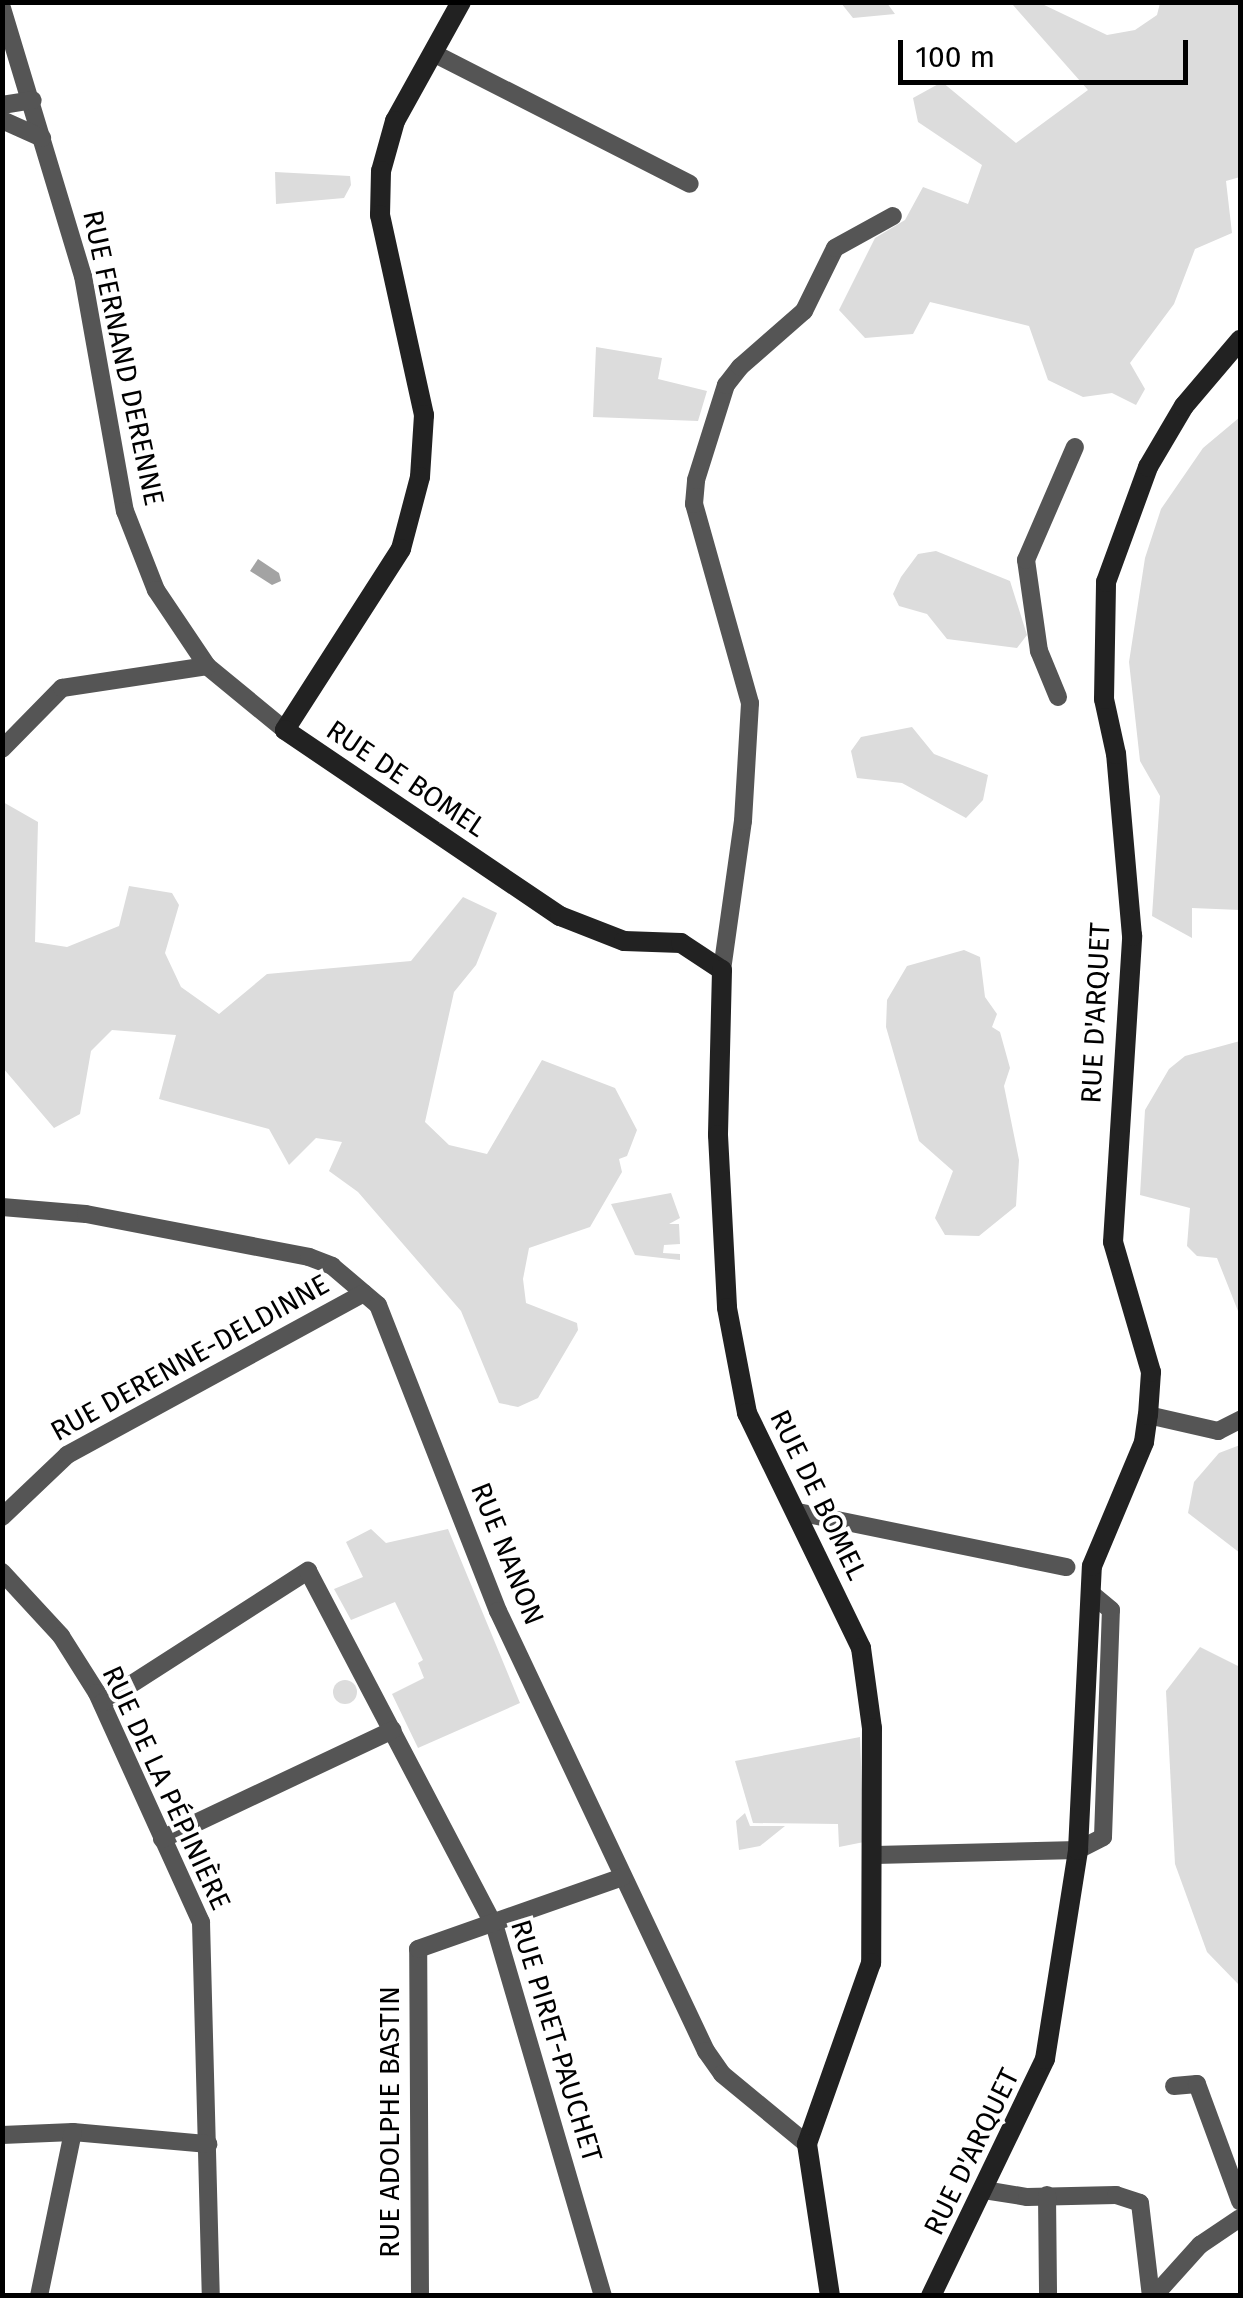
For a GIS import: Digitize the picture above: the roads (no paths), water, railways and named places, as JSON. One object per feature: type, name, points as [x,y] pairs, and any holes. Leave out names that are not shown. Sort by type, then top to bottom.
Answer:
[{"type":"street","points":[[286,730],[401,549],[420,476],[424,415],[380,215],[380,186],[395,120],[461,2]]},
{"type":"street","name":"RUE FERNAND DERENNE","points":[[2,8],[34,100],[83,276],[125,511],[156,590],[207,666],[286,730]]},
{"type":"street","points":[[433,52],[690,184]]},
{"type":"street","points":[[2,105],[34,100]]},
{"type":"street","points":[[2,120],[42,138]]},
{"type":"street","points":[[722,970],[743,821],[750,704],[694,504],[696,480],[726,385],[740,367],[804,311],[835,248],[893,216]]},
{"type":"street","name":"RUE D'ARQUET","points":[[930,2296],[1046,2059],[1078,1850],[1092,1566],[1144,1442],[1148,1415],[1152,1372],[1113,1242],[1132,936],[1100,633],[1106,582],[1148,467],[1184,406],[1238,347]]},
{"type":"street","points":[[1058,697],[1040,651],[1026,560],[1075,447]]},
{"type":"street","points":[[2,750],[62,688],[207,666]]},
{"type":"street","name":"RUE DE BOMEL","points":[[286,730],[560,916],[624,940],[681,943],[722,970],[718,1135],[727,1308],[747,1413],[861,1648],[872,1728],[874,1856],[870,1963],[807,2144],[830,2296]]},
{"type":"street","name":"RUE NANON","points":[[2,1207],[86,1214],[299,1255],[332,1266],[378,1304],[498,1611],[706,2051],[722,2074],[807,2144]]},
{"type":"street","name":"RUE DERENNE-DELDINNE","points":[[2,1516],[66,1455],[364,1292]]},
{"type":"street","points":[[1148,1415],[1218,1432],[1240,1420]]},
{"type":"street","points":[[798,1512],[1066,1568]]},
{"type":"street","name":"RUE PIRET-PAUCHET","points":[[102,1703],[308,1571],[495,1927],[603,2296]]},
{"type":"street","name":"RUE DE LA PÉPINIÈRE","points":[[2,1572],[61,1636],[102,1703],[202,1922],[211,2296]]},
{"type":"street","points":[[162,1839],[393,1730]]},
{"type":"street","points":[[874,1856],[1078,1850]]},
{"type":"street","points":[[495,1927],[623,1877]]},
{"type":"street","name":"RUE ADOLPHE BASTIN","points":[[420,2296],[418,1949],[495,1927]]},
{"type":"street","points":[[1174,2086],[1196,2084],[1240,2201]]},
{"type":"street","points":[[2,2135],[73,2132],[208,2144]]},
{"type":"street","points":[[38,2296],[73,2132]]},
{"type":"street","points":[[984,2190],[1047,2195],[1116,2194],[1140,2203],[1152,2296]]},
{"type":"street","points":[[1047,2195],[1048,2296]]},
{"type":"street","points":[[1152,2296],[1200,2245],[1240,2218]]}]
